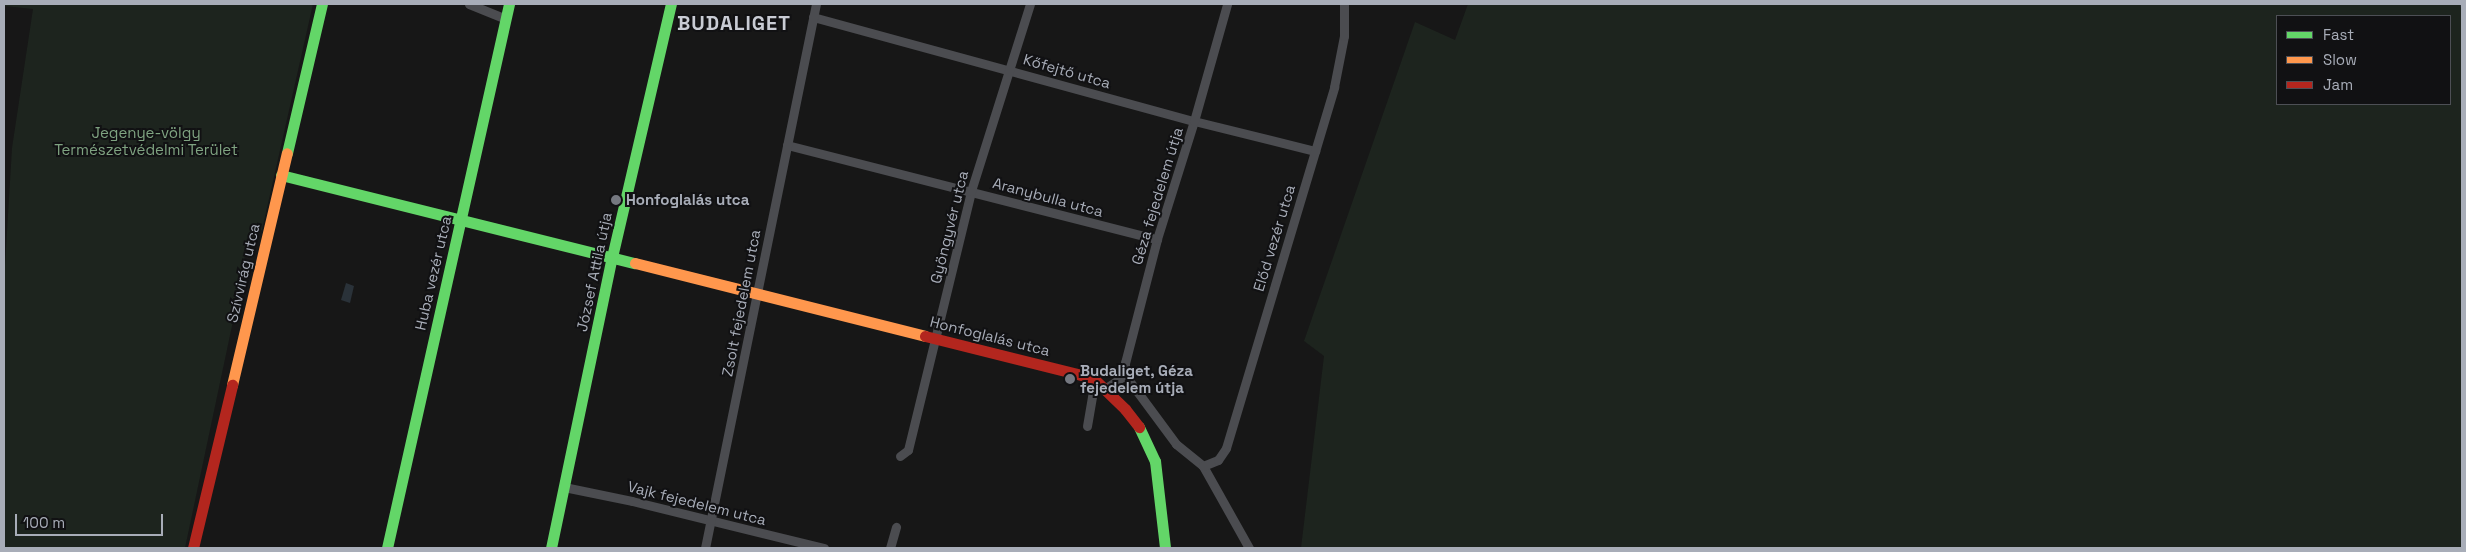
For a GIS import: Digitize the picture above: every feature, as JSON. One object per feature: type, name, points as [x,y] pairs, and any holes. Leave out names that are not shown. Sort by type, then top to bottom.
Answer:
[{"type":"street","name":"Szívvirág utca","points":[[193,548],[322,4]]},
{"type":"street","points":[[469,4],[506,19]]},
{"type":"street","name":"Huba vezér utca","points":[[387,548],[509,4]]},
{"type":"street","name":"József Attila útja","points":[[551,548],[612,257],[671,4]]},
{"type":"street","name":"Zsolt fejedelem utca","points":[[705,548],[816,4]]},
{"type":"street","name":"Gyöngyvér utca","points":[[900,456],[908,450],[971,191],[1030,4]]},
{"type":"street","name":"Géza fejedelem útja","points":[[1124,375],[1125,363],[1156,239],[1194,121],[1227,4]]},
{"type":"street","name":"Előd vezér utca","points":[[1203,466],[1218,460],[1226,448],[1334,87],[1344,36],[1344,4]]},
{"type":"street","name":"Kőfejtő utca","points":[[813,17],[1010,69],[1194,121],[1315,151]]},
{"type":"street","name":"Aranybulla utca","points":[[786,145],[1156,239]]},
{"type":"street","name":"Honfoglalás utca","points":[[282,175],[459,221],[935,337],[1095,379],[1106,388],[1140,428],[1155,461],[1165,548]]},
{"type":"street","points":[[1106,388],[1124,375],[1176,444],[1203,466],[1249,548]]},
{"type":"street","points":[[1087,426],[1095,379]]},
{"type":"street","name":"Vajk fejedelem utca","points":[[564,487],[632,501],[824,548]]},
{"type":"street","points":[[890,548],[896,527]]},
{"type":"green space","name":"Jegenye-völgy Természetvédelmi Terület","points":[[4,4],[313,4],[262,230],[247,241],[240,288],[185,548],[4,548],[4,282],[12,148],[33,9],[4,6]]},
{"type":"green space","points":[[1468,4],[2462,4],[2462,548],[1301,548],[1324,356],[1304,341],[1415,22],[1455,40]]},
{"type":"shaded area","points":[[346,283],[354,286],[350,303],[341,300]]},
{"type":"traffic: fast","points":[[287,153],[322,4]]},
{"type":"traffic: fast","points":[[387,548],[509,4]]},
{"type":"traffic: fast","points":[[551,548],[612,257],[671,4]]},
{"type":"traffic: fast","points":[[281,175],[635,263]]},
{"type":"traffic: fast","points":[[1139,427],[1155,461],[1165,548]]},
{"type":"traffic: slow","points":[[232,385],[287,153]]},
{"type":"traffic: slow","points":[[635,263],[925,336]]},
{"type":"traffic: jam","points":[[925,336],[1093,378],[1125,409],[1139,427]]},
{"type":"traffic: jam","points":[[193,548],[232,385]]},
{"type":"place","name":"Honfoglalás utca","points":[[616,200]]},
{"type":"place","name":"Budaliget, Géza fejedelem útja","points":[[1070,379]]},
{"type":"district","name":"BUDALIGET","points":[[734,23]]}]
